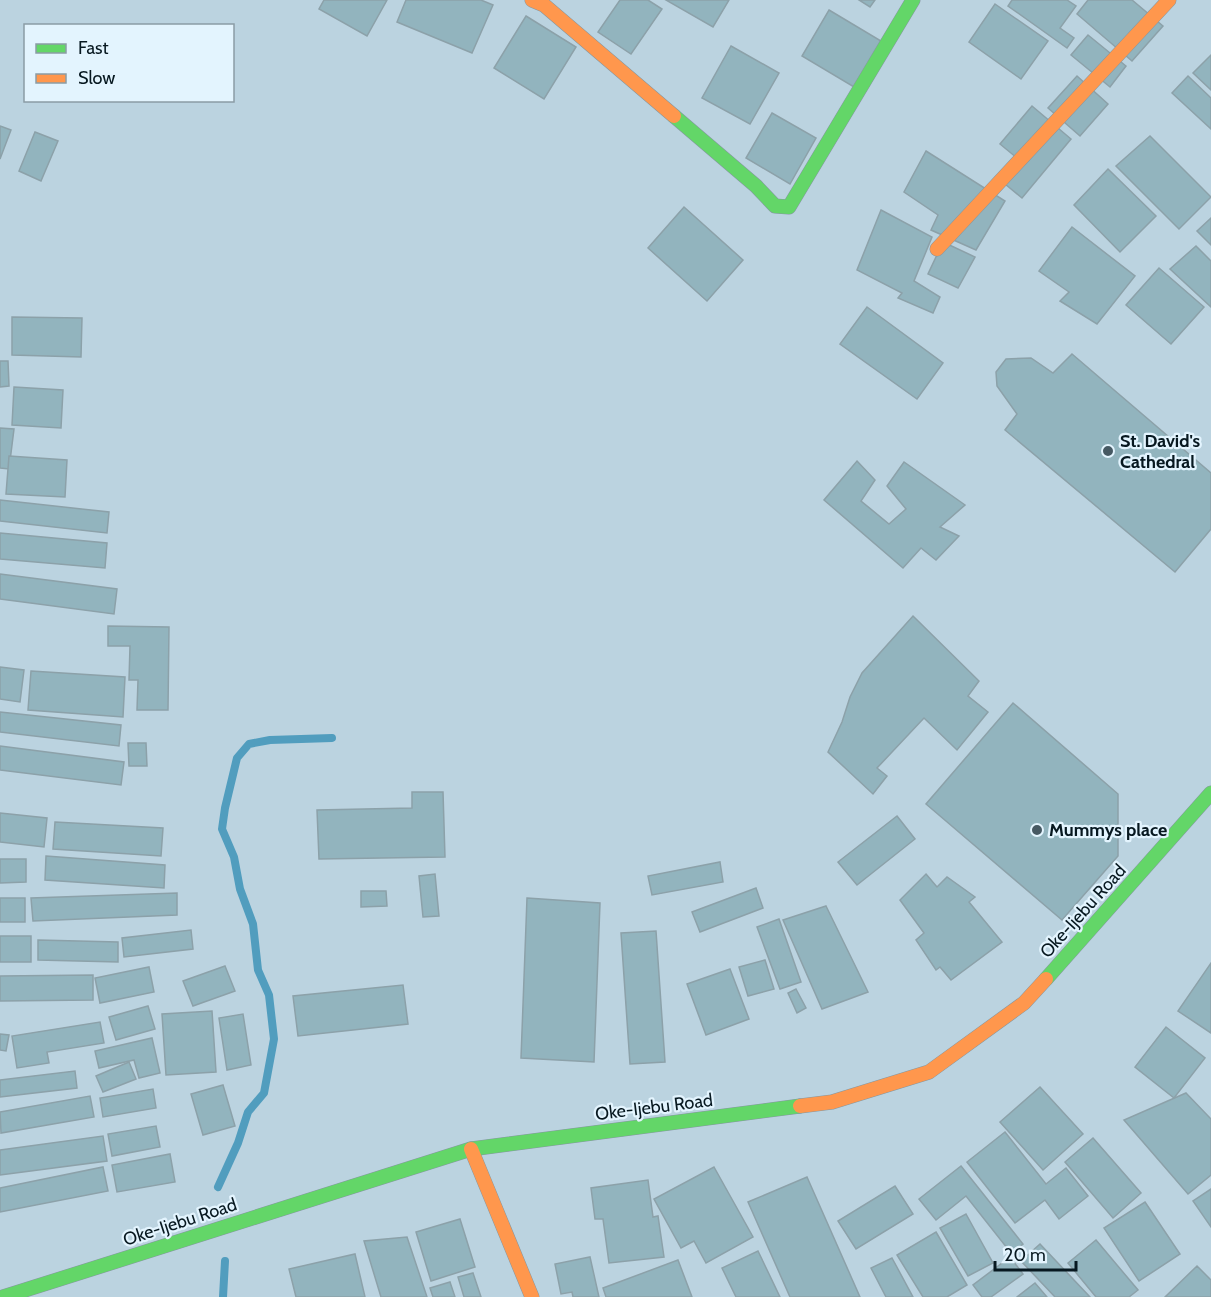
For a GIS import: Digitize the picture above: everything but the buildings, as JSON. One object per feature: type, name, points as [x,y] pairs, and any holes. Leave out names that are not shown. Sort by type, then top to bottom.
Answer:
[{"type":"main road","points":[[532,0],[544,5],[625,73],[776,206],[789,207],[913,0]]},
{"type":"main road","points":[[937,249],[1169,0]]},
{"type":"main road","name":"Oke-Ijebu Road","points":[[3,1297],[471,1149],[832,1102],[929,1072],[1024,1003],[1211,793]]},
{"type":"main road","points":[[471,1149],[532,1297]]},
{"type":"waterway","points":[[218,1187],[238,1143],[248,1112],[264,1093],[274,1039],[269,995],[258,970],[253,924],[240,889],[234,857],[222,829],[237,758],[249,744],[270,740],[332,738]]},
{"type":"waterway","points":[[223,1297],[225,1261]]},
{"type":"traffic: fast","points":[[674,116],[756,186],[775,206],[789,207],[913,0]]},
{"type":"traffic: fast","points":[[1046,979],[1211,793]]},
{"type":"traffic: fast","points":[[3,1297],[471,1149],[800,1106]]},
{"type":"traffic: slow","points":[[532,0],[544,5],[674,116]]},
{"type":"traffic: slow","points":[[937,249],[1169,0]]},
{"type":"traffic: slow","points":[[800,1106],[832,1102],[929,1072],[1024,1003],[1046,979]]},
{"type":"traffic: slow","points":[[471,1149],[532,1297]]},
{"type":"place","name":"St. David's Cathedral","points":[[1108,451]]},
{"type":"place","name":"Mummys place","points":[[1037,830]]}]
